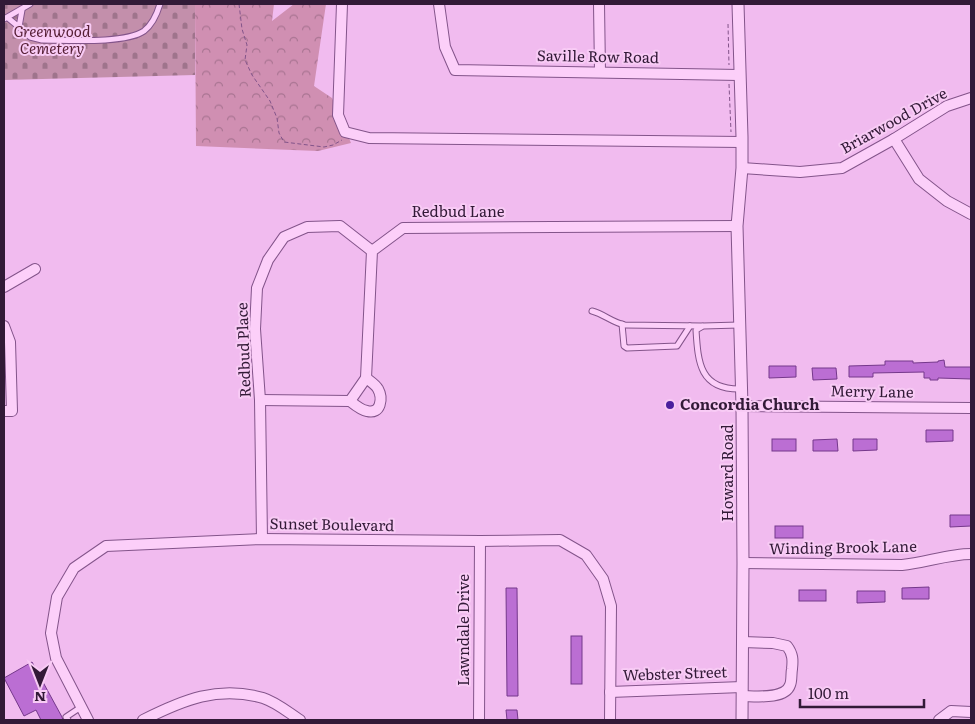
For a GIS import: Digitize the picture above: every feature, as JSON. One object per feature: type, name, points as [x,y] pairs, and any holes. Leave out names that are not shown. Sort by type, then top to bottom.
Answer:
[{"type":"street","points":[[342,4],[338,115],[345,132],[369,138],[742,139]]},
{"type":"street","name":"Saville Row Road","points":[[439,4],[445,47],[455,70],[739,75]]},
{"type":"street","points":[[599,4],[600,72]]},
{"type":"street","name":"Howard Road","points":[[738,4],[742,139],[742,168],[737,226],[742,389],[742,720]]},
{"type":"street","name":"Briarwood Drive","points":[[742,168],[800,172],[842,168],[947,106],[971,98]]},
{"type":"street","points":[[894,139],[919,179],[947,201],[971,214]]},
{"type":"street","name":"Redbud Place","points":[[262,539],[260,400],[255,329],[257,288],[268,260],[284,237],[307,227],[340,226],[372,252]]},
{"type":"street","name":"Redbud Lane","points":[[372,252],[403,228],[737,226]]},
{"type":"street","points":[[350,401],[366,378],[372,252]]},
{"type":"street","points":[[4,287],[35,269]]},
{"type":"street","points":[[4,326],[10,342],[12,411],[4,411]]},
{"type":"street","points":[[260,400],[350,401],[369,412],[374,411],[380,406],[381,400],[378,388],[366,378]]},
{"type":"street","name":"Merry Lane","points":[[742,406],[971,408]]},
{"type":"street","name":"Sunset Boulevard","points":[[88,720],[56,658],[51,633],[58,597],[74,568],[106,546],[262,539],[560,540],[586,555],[603,578],[611,606],[610,720]]},
{"type":"street","name":"Lawndale Drive","points":[[479,720],[480,541]]},
{"type":"street","name":"Winding Brook Lane","points":[[743,563],[902,565],[915,564],[952,555],[971,554]]},
{"type":"street","name":"Webster Street","points":[[610,692],[742,692],[777,696],[783,694],[790,685],[792,652],[787,646],[742,642]]},
{"type":"street","points":[[143,720],[164,716],[207,694],[233,693],[265,699],[300,720]]},
{"type":"street","points":[[939,720],[951,711],[971,712]]},
{"type":"lane","points":[[30,4],[6,18],[30,37],[42,40],[128,37],[142,32],[150,26],[160,4]]},
{"type":"lane","points":[[19,27],[22,10]]},
{"type":"lane","points":[[592,311],[599,312],[616,323],[622,324],[740,325]]},
{"type":"lane","points":[[622,324],[624,346],[627,348],[677,346],[690,326]]},
{"type":"lane","points":[[702,326],[696,330],[698,357],[702,371],[712,381],[724,388],[742,389]]},
{"type":"lane","points":[[67,718],[81,707]]},
{"type":"path","points":[[239,4],[242,29],[247,44],[245,60],[252,76],[270,101],[277,118],[279,133],[284,142],[324,147],[346,138],[349,133]]},
{"type":"green space","name":"Greenwood Cemetery","points":[[4,4],[195,4],[195,75],[4,80]]},
{"type":"green space","points":[[195,4],[274,4],[272,21],[294,4],[326,4],[314,86],[332,98],[351,143],[318,151],[196,146]]},
{"type":"building","points":[[944,360],[945,367],[971,367],[971,379],[938,378],[938,380],[930,380],[930,378],[924,378],[924,372],[873,373],[873,377],[849,377],[849,366],[885,365],[885,361],[913,361],[913,363]]},
{"type":"building","points":[[769,366],[796,366],[796,377],[769,378]]},
{"type":"building","points":[[812,368],[836,368],[837,379],[813,380]]},
{"type":"building","points":[[926,430],[953,430],[953,441],[926,442]]},
{"type":"building","points":[[772,439],[796,439],[796,451],[772,451]]},
{"type":"building","points":[[837,439],[838,451],[813,451],[813,440]]},
{"type":"building","points":[[853,439],[877,439],[877,450],[853,451]]},
{"type":"building","points":[[950,515],[971,515],[971,526],[950,527]]},
{"type":"building","points":[[775,526],[803,526],[803,538],[775,538]]},
{"type":"building","points":[[929,587],[929,599],[902,599],[902,588]]},
{"type":"building","points":[[506,588],[517,588],[518,696],[507,696]]},
{"type":"building","points":[[799,590],[826,590],[826,601],[799,601]]},
{"type":"building","points":[[857,591],[885,591],[885,602],[857,603]]},
{"type":"building","points":[[571,636],[582,636],[582,684],[571,684]]},
{"type":"building","points":[[32,662],[63,720],[41,720],[36,710],[24,716],[4,678]]},
{"type":"building","points":[[506,710],[517,710],[518,720],[507,720]]},
{"type":"place","name":"Concordia Church","points":[[670,405]]}]
